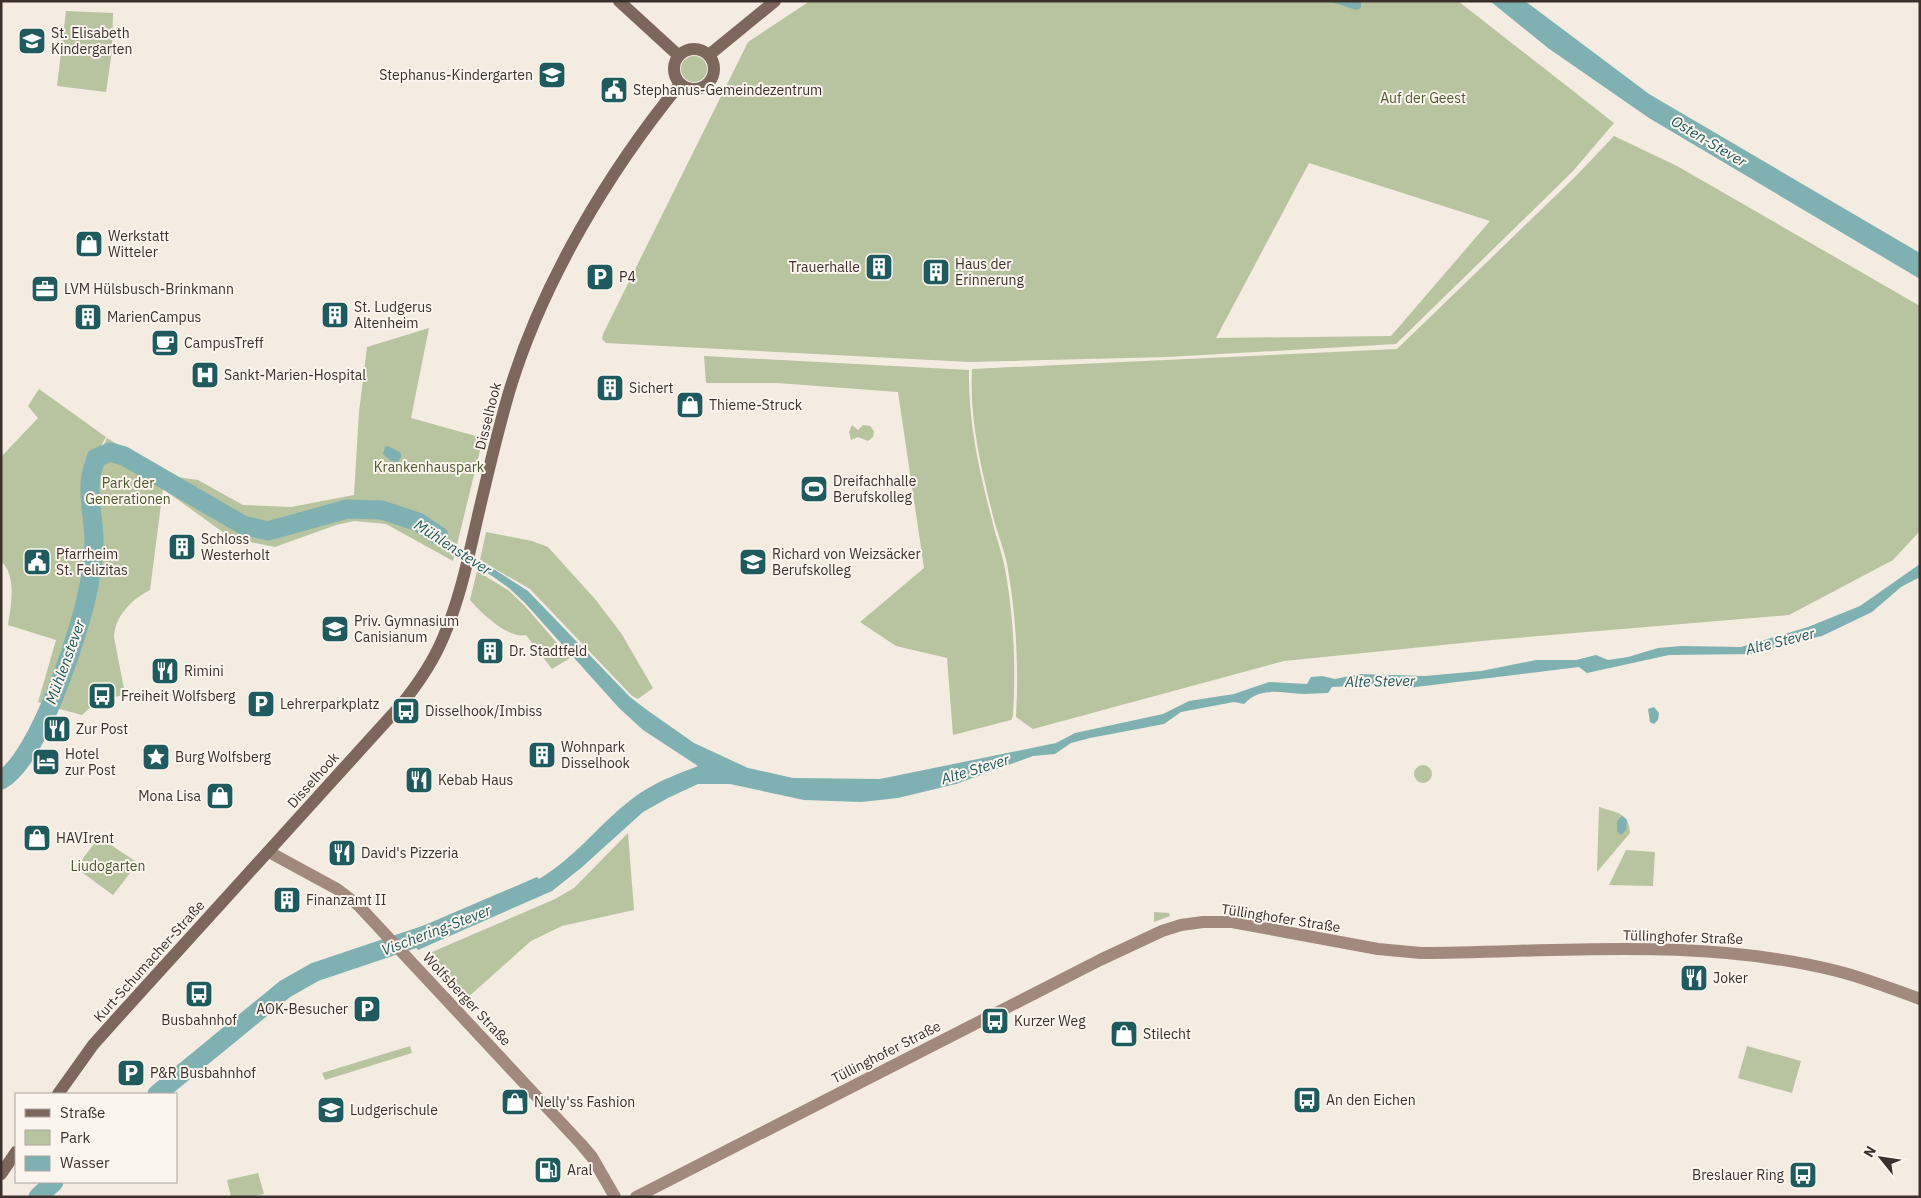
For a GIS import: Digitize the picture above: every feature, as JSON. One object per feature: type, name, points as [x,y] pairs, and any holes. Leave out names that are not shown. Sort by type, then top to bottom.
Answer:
[{"type":"main road","points":[[619,1],[679,56]]},
{"type":"main road","points":[[708,55],[776,1]]},
{"type":"main road","points":[[690,49],[697,49],[708,55],[714,66],[712,78],[708,83],[694,89],[680,84],[674,73],[679,56],[690,49]]},
{"type":"main road","name":"Disselhook","points":[[269,852],[401,705],[422,678],[450,620],[467,564],[509,391],[527,336],[541,304],[578,235],[626,157],[680,84]]},
{"type":"main road","name":"Wolfsberger Straße","points":[[269,852],[337,889],[358,905],[581,1144],[592,1157],[615,1197]]},
{"type":"main road","name":"Kurt-Schumacher-Straße","points":[[59,1093],[112,1024],[269,852]]},
{"type":"main road","name":"Tüllinghofer Straße","points":[[636,1197],[1142,939],[1181,925],[1232,922],[1378,949],[1421,953],[1681,950],[1742,954],[1838,971],[1920,999]]},
{"type":"main road","points":[[1,1174],[15,1153]]},
{"type":"green space","name":"Auf der Geest","points":[[810,1],[1458,1],[1614,123],[1573,171],[1396,344],[1168,357],[970,362],[606,343],[602,339],[603,334],[748,42]],"holes":[[[1309,163],[1490,221],[1391,336],[1216,338]]]},
{"type":"green space","points":[[66,11],[113,13],[112,51],[106,92],[57,86]]},
{"type":"green space","points":[[694,56],[703,60],[707,69],[703,78],[694,82],[685,78],[681,69],[685,60]]},
{"type":"green space","points":[[1614,136],[1677,166],[1920,306],[1920,531],[1893,560],[1789,615],[1492,640],[1284,661],[1033,729],[1016,717],[1017,659],[1013,602],[1006,558],[994,520],[977,445],[972,407],[972,369],[1397,349],[1575,177]]},
{"type":"green space","points":[[429,328],[411,418],[483,438],[453,561],[386,524],[354,521],[336,525],[275,547],[245,541],[224,533],[163,489],[150,590],[125,609],[115,629],[114,637],[125,694],[94,704],[82,715],[52,707],[82,627],[93,580],[97,540],[93,484],[97,459],[107,438],[170,476],[198,480],[243,505],[291,507],[354,495],[359,412],[367,347]]},
{"type":"green space","points":[[704,356],[969,370],[970,408],[975,446],[987,502],[1004,564],[1010,602],[1014,678],[1013,716],[1011,720],[953,735],[947,658],[896,646],[860,622],[924,568],[898,392],[777,383],[706,383]]},
{"type":"green space","points":[[39,389],[106,437],[94,458],[87,483],[91,542],[87,581],[76,625],[47,705],[38,702],[56,640],[8,625],[12,591],[9,575],[1,561],[1,457],[38,418],[28,406]]},
{"type":"green space","points":[[852,425],[858,430],[863,425],[870,426],[874,431],[873,437],[868,441],[858,437],[851,440],[849,432]]},
{"type":"green space","points":[[486,532],[532,541],[548,547],[595,599],[621,633],[653,688],[638,699],[632,696],[530,589],[480,560]]},
{"type":"green space","points":[[477,571],[508,590],[524,605],[570,658],[552,669],[526,635],[511,633],[503,629],[481,612],[470,600]]},
{"type":"green space","points":[[1423,765],[1429,768],[1432,774],[1429,780],[1423,783],[1417,780],[1414,774],[1417,768]]},
{"type":"green space","points":[[1599,807],[1621,814],[1627,821],[1630,833],[1597,872]]},
{"type":"green space","points":[[628,833],[634,910],[562,926],[531,941],[466,999],[425,955],[555,899],[574,888]]},
{"type":"green space","name":"Liudogarten","points":[[99,837],[138,863],[113,895],[76,868]]},
{"type":"green space","points":[[1626,850],[1655,852],[1653,886],[1609,885]]},
{"type":"green space","points":[[1154,912],[1169,913],[1170,916],[1154,922]]},
{"type":"green space","points":[[410,1046],[412,1053],[325,1080],[322,1073]]},
{"type":"green space","points":[[1747,1046],[1801,1061],[1792,1093],[1738,1078]]},
{"type":"green space","points":[[258,1173],[264,1194],[251,1197],[231,1197],[227,1180]]},
{"type":"water","points":[[1329,1],[1361,1],[1361,8],[1356,10]]},
{"type":"water","name":"Osten-Stever","points":[[1490,1],[1525,1],[1649,94],[1920,253],[1920,279],[1649,118],[1548,48]]},
{"type":"water","points":[[388,446],[401,453],[398,462],[391,461],[383,454],[385,447]]},
{"type":"water","name":"Alte Stever","points":[[419,521],[528,591],[630,697],[694,743],[748,768],[793,778],[880,779],[1056,743],[1075,733],[1163,714],[1189,701],[1234,694],[1269,682],[1307,684],[1311,677],[1322,676],[1335,679],[1359,674],[1425,676],[1481,671],[1536,660],[1576,660],[1596,655],[1608,660],[1628,657],[1658,648],[1681,646],[1741,647],[1808,627],[1860,606],[1920,564],[1920,577],[1901,587],[1872,612],[1822,636],[1753,654],[1669,655],[1587,673],[1579,667],[1408,688],[1395,684],[1332,687],[1328,693],[1265,692],[1257,694],[1244,704],[1234,702],[1181,712],[1164,724],[1071,743],[1055,754],[1033,756],[956,784],[898,798],[861,802],[804,800],[730,784],[698,784],[643,812],[581,868],[552,891],[418,950],[404,934],[537,877],[539,879],[554,869],[617,811],[645,790],[698,766],[643,730],[619,708],[525,603],[509,588],[417,523]]},
{"type":"water","points":[[1654,707],[1659,713],[1658,720],[1654,724],[1650,722],[1648,709]]},
{"type":"water","points":[[1622,816],[1627,820],[1626,830],[1621,835],[1617,831],[1617,821]]},
{"type":"pier","points":[[459,544],[480,558],[477,569],[456,554]]},
{"type":"waterway","name":"Mühlenstever","points":[[1,780],[15,767],[30,746],[44,719],[58,688],[79,626],[90,579],[94,546],[90,484],[96,458],[110,452],[124,456],[243,525],[268,531],[347,509],[382,510],[418,522],[439,536]]},
{"type":"waterway","name":"Vischering-Stever","points":[[158,1093],[285,989],[315,972],[434,932]]},
{"type":"waterway","name":"Vischering-Stever","points":[[38,1197],[53,1183]]},
{"type":"place","name":"St. Elisabeth Kindergarten","points":[[32,41]]},
{"type":"place","name":"Stephanus-Kindergarten","points":[[552,75]]},
{"type":"place","name":"Stephanus-Gemeindezentrum","points":[[614,90]]},
{"type":"place","name":"Werkstatt Witteler","points":[[89,244]]},
{"type":"place","name":"Trauerhalle","points":[[879,267]]},
{"type":"place","name":"Haus der Erinnerung","points":[[936,272]]},
{"type":"place","name":"P4","points":[[600,277]]},
{"type":"place","name":"LVM Hülsbusch-Brinkmann","points":[[45,289]]},
{"type":"place","name":"St. Ludgerus Altenheim","points":[[335,315]]},
{"type":"place","name":"MarienCampus","points":[[88,317]]},
{"type":"place","name":"CampusTreff","points":[[165,343]]},
{"type":"place","name":"Sankt-Marien-Hospital","points":[[205,375]]},
{"type":"place","name":"Sichert","points":[[610,388]]},
{"type":"place","name":"Thieme-Struck","points":[[690,405]]},
{"type":"place","name":"Dreifachhalle Berufskolleg","points":[[814,489]]},
{"type":"place","name":"Schloss Westerholt","points":[[182,547]]},
{"type":"place","name":"Pfarrheim St. Felizitas","points":[[37,562]]},
{"type":"place","name":"Richard von Weizsäcker Berufskolleg","points":[[753,562]]},
{"type":"place","name":"Priv. Gymnasium Canisianum","points":[[335,629]]},
{"type":"place","name":"Dr. Stadtfeld","points":[[490,651]]},
{"type":"place","name":"Rimini","points":[[165,671]]},
{"type":"place","name":"Freiheit Wolfsberg","points":[[102,696]]},
{"type":"place","name":"Lehrerparkplatz","points":[[261,704]]},
{"type":"place","name":"Disselhook/Imbiss","points":[[406,711]]},
{"type":"place","name":"Zur Post","points":[[57,729]]},
{"type":"place","name":"Wohnpark Disselhook","points":[[542,755]]},
{"type":"place","name":"Burg Wolfsberg","points":[[156,757]]},
{"type":"place","name":"Hotel zur Post","points":[[46,762]]},
{"type":"place","name":"Kebab Haus","points":[[419,780]]},
{"type":"place","name":"Mona Lisa","points":[[220,796]]},
{"type":"place","name":"HAVIrent","points":[[37,838]]},
{"type":"place","name":"David's Pizzeria","points":[[342,853]]},
{"type":"place","name":"Finanzamt II","points":[[287,900]]},
{"type":"place","name":"Joker","points":[[1694,978]]},
{"type":"place","name":"Busbahnhof","points":[[199,994]]},
{"type":"place","name":"AOK-Besucher","points":[[367,1009]]},
{"type":"place","name":"Kurzer Weg","points":[[995,1021]]},
{"type":"place","name":"Stilecht","points":[[1124,1034]]},
{"type":"place","name":"P&R Busbahnhof","points":[[131,1073]]},
{"type":"place","name":"An den Eichen","points":[[1307,1100]]},
{"type":"place","name":"Nelly'ss Fashion","points":[[515,1102]]},
{"type":"place","name":"Ludgerischule","points":[[331,1110]]},
{"type":"place","name":"Aral","points":[[548,1170]]},
{"type":"place","name":"Breslauer Ring","points":[[1803,1175]]},
{"type":"park label","name":"Krankenhauspark","points":[[429,467]]},
{"type":"park label","name":"Park der Generationen","points":[[128,492]]}]
